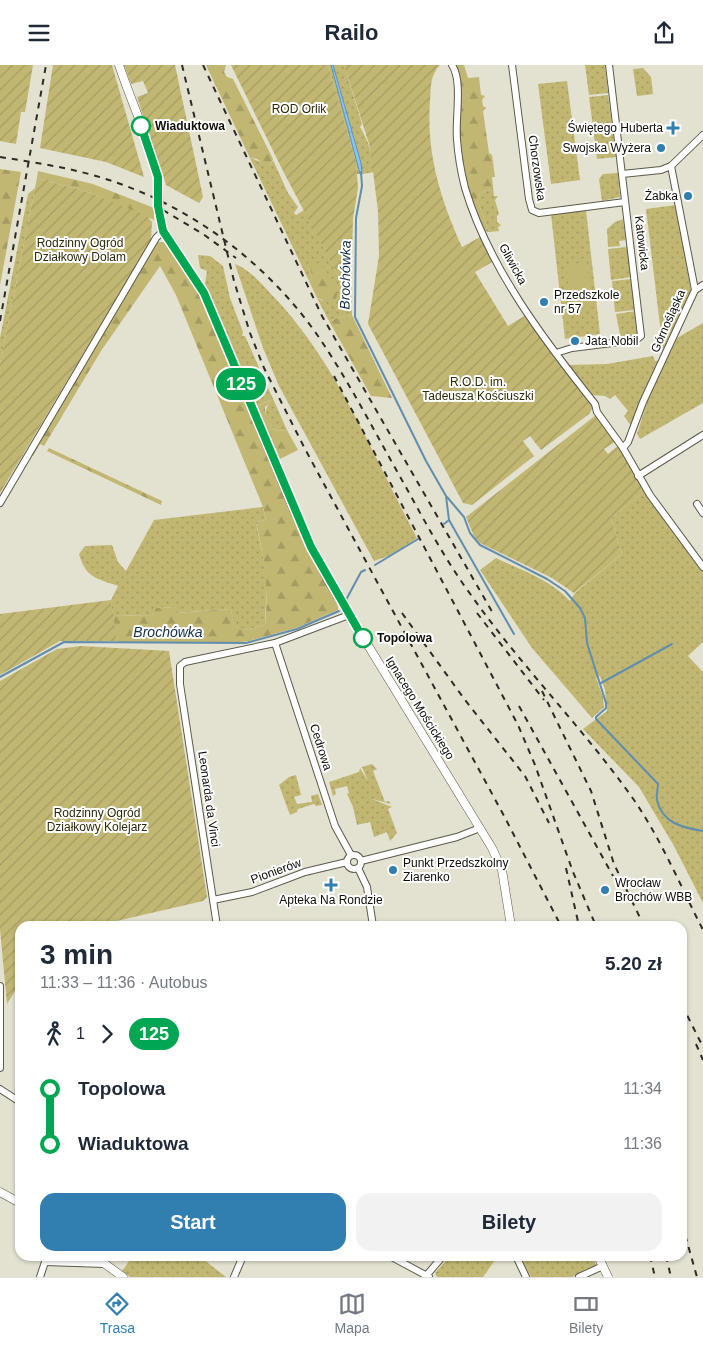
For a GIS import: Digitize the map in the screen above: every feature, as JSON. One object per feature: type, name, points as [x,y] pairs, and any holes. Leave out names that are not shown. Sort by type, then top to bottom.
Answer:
[{"type":"street","name":"Ignacego Mościckiego","points":[[119,65],[154,166],[158,184],[160,223],[163,231],[204,293],[311,547],[349,615],[480,828],[502,870],[510,921]]},
{"type":"street","name":"Gliwicka","points":[[452,65],[458,77],[456,115],[458,152],[473,210],[503,272],[556,353],[595,405],[596,412],[623,448],[638,476],[703,567]]},
{"type":"street","name":"Chorzowska","points":[[512,65],[528,199],[532,210],[540,213],[625,202]]},
{"type":"street","name":"Katowicka","points":[[556,353],[572,348],[636,341],[641,336],[609,65]]},
{"type":"street","points":[[622,174],[661,170],[671,166],[703,135]]},
{"type":"street","name":"Górnośląska","points":[[623,448],[628,442],[643,402],[695,290],[671,166]]},
{"type":"street","points":[[0,503],[153,244],[163,231]]},
{"type":"street","points":[[695,290],[703,285]]},
{"type":"street","points":[[638,476],[703,435]]},
{"type":"street","points":[[698,503],[703,513]]},
{"type":"street","points":[[275,643],[349,615]]},
{"type":"street","name":"Leonarda da Vinci","points":[[216,921],[179,675],[180,666],[185,662],[275,643]]},
{"type":"street","name":"Cedrowa","points":[[275,643],[335,826],[351,855]]},
{"type":"street","points":[[358,867],[361,861],[457,837],[480,828]]},
{"type":"street","points":[[358,867],[350,867],[347,862],[351,855],[356,855],[361,861]]},
{"type":"street","name":"Pionierów","points":[[213,900],[252,892],[305,872],[347,862]]},
{"type":"street","points":[[358,867],[367,887],[371,921]]},
{"type":"street","points":[[0,986],[0,1068]]},
{"type":"street","points":[[0,1089],[15,1099]]},
{"type":"street","points":[[0,1192],[15,1200]]},
{"type":"street","points":[[40,1277],[44,1261]]},
{"type":"street","points":[[69,1261],[105,1264]]},
{"type":"street","points":[[101,1261],[123,1277]]},
{"type":"street","points":[[234,1277],[241,1261]]},
{"type":"street","points":[[399,1261],[427,1277],[439,1261]]},
{"type":"street","points":[[518,1261],[526,1277]]},
{"type":"street","points":[[601,1261],[608,1277]]},
{"type":"street","points":[[579,1277],[603,1265]]},
{"type":"green space","points":[[0,65],[33,65],[25,112],[21,112],[16,144],[0,141]]},
{"type":"green space","points":[[53,65],[112,65],[144,177],[106,162],[40,148]]},
{"type":"green space","points":[[124,65],[175,65],[203,197],[199,203],[166,185],[137,97],[148,93],[143,81],[131,84]]},
{"type":"green space","points":[[206,65],[226,65],[224,72],[227,77],[233,79],[273,159],[270,165],[266,166],[257,159],[250,158]]},
{"type":"green space","name":"ROD Orlik","points":[[231,65],[328,65],[356,161],[358,188],[353,218],[351,295],[348,295],[282,169]]},
{"type":"green space","points":[[328,65],[331,65],[360,174],[357,174],[356,161]]},
{"type":"green space","points":[[333,65],[344,65],[362,124],[360,127],[370,148],[375,172],[362,174],[361,163]]},
{"type":"green space","name":"R.O.D. im. Tadeusza Kościuszki","points":[[344,65],[440,65],[434,73],[431,86],[430,140],[442,194],[462,247],[482,236],[494,261],[475,272],[508,326],[526,315],[543,341],[593,407],[589,414],[541,450],[530,436],[523,441],[534,456],[472,505],[463,503],[368,324],[379,256],[378,211],[370,147]]},
{"type":"green space","points":[[454,65],[464,65],[468,78],[479,77],[481,95],[485,96],[482,100],[483,106],[486,108],[483,111],[489,153],[492,155],[495,177],[492,177],[493,187],[480,194],[477,199],[489,232],[485,231],[465,181],[459,145],[460,76]]},
{"type":"green space","points":[[585,65],[605,65],[608,93],[589,95]]},
{"type":"green space","points":[[643,68],[651,77],[653,94],[637,96],[633,69]]},
{"type":"green space","points":[[567,81],[580,180],[551,184],[538,84]]},
{"type":"green space","points":[[608,95],[612,125],[593,127],[589,97]]},
{"type":"green space","points":[[612,127],[616,157],[597,159],[593,129]]},
{"type":"green space","points":[[250,158],[270,165],[273,160],[288,193],[298,207],[294,213],[296,215],[304,210],[348,295],[351,295],[352,315],[329,321],[317,298],[323,301],[308,266],[312,278],[309,281]]},
{"type":"green space","points":[[0,169],[21,172],[0,285]]},
{"type":"green space","points":[[38,171],[93,184],[154,208],[154,220],[91,193],[37,178]]},
{"type":"green space","points":[[618,173],[620,197],[602,201],[599,179],[603,174]]},
{"type":"green space","name":"Rodzinny Ogród Działkowy Dolam","points":[[37,178],[91,193],[147,216],[152,222],[151,241],[0,493],[0,364]]},
{"type":"green space","points":[[493,187],[494,196],[498,196],[495,200],[499,214],[497,222],[501,225],[498,227],[499,231],[489,232],[477,199],[480,194]]},
{"type":"green space","points":[[35,188],[0,364],[0,338],[28,194]]},
{"type":"green space","points":[[676,205],[691,291],[663,350],[646,209]]},
{"type":"green space","points":[[586,210],[600,334],[565,339],[551,214]]},
{"type":"green space","points":[[623,219],[626,240],[619,241],[620,246],[608,247],[607,229],[615,222]]},
{"type":"green space","points":[[158,242],[165,242],[169,246],[198,292],[307,549],[338,606],[338,610],[296,628],[249,641],[234,643],[117,642],[113,616],[152,615],[156,608],[174,607],[176,613],[231,609],[234,626],[246,630],[265,625],[265,573],[256,522],[266,520],[263,507],[176,295],[160,266],[101,351],[44,446],[40,444],[33,456],[31,455]]},
{"type":"green space","points":[[627,247],[631,277],[611,280],[608,249]]},
{"type":"green space","points":[[198,255],[210,256],[223,266],[230,298],[243,332],[242,336],[245,336],[287,430],[276,431],[269,424],[266,409],[271,400],[257,406],[205,283],[207,271],[200,268]]},
{"type":"green space","points":[[308,262],[317,263],[325,269],[337,291],[336,299],[328,302],[317,298],[309,281],[312,278]]},
{"type":"green space","points":[[587,262],[593,307],[571,309],[566,265]]},
{"type":"green space","points":[[235,264],[254,276],[294,320],[315,348],[352,410],[417,538],[391,555],[374,561],[279,386],[263,348]]},
{"type":"green space","points":[[632,279],[635,310],[615,312],[612,281]]},
{"type":"green space","points":[[636,311],[638,337],[621,340],[616,314]]},
{"type":"green space","points":[[352,315],[392,398],[371,396],[329,321]]},
{"type":"green space","points":[[703,323],[703,403],[640,439],[637,434],[649,396],[677,338]]},
{"type":"green space","points":[[653,356],[655,361],[661,360],[631,426],[624,416],[628,411],[615,395],[610,399],[605,396],[592,395],[568,365],[607,364]]},
{"type":"green space","points":[[272,400],[265,407],[268,421],[276,431],[287,430],[298,450],[280,459],[257,406]]},
{"type":"green space","points":[[596,415],[615,442],[604,449],[608,454],[618,446],[645,491],[611,518],[622,554],[574,593],[552,578],[480,543],[474,536],[466,517]]},
{"type":"green space","points":[[49,448],[162,501],[161,505],[47,451]]},
{"type":"green space","points":[[645,491],[703,571],[703,642],[688,656],[703,672],[703,903],[674,846],[639,787],[583,729],[607,711],[605,690],[600,676],[596,678],[603,697],[604,707],[592,718],[532,648],[480,570],[496,558],[545,581],[570,601],[575,593],[622,554],[611,518]]},
{"type":"green space","points":[[263,507],[266,520],[256,522],[267,577],[265,625],[246,630],[234,626],[231,609],[175,613],[174,607],[156,608],[152,615],[113,616],[111,600],[118,586],[98,579],[89,573],[79,554],[85,546],[112,545],[118,562],[126,571],[154,520]]},
{"type":"green space","points":[[111,600],[117,641],[60,641],[0,675],[0,614]]},
{"type":"green space","name":"Rodzinny Ogród Działkowy Kolejarz","points":[[81,646],[169,651],[207,897],[203,901],[117,921],[15,921],[15,991],[7,1004],[0,929],[0,681],[57,649]]},
{"type":"green space","points":[[372,764],[377,769],[373,771],[385,802],[389,801],[391,804],[372,799],[392,807],[388,809],[397,833],[390,841],[387,832],[374,837],[370,822],[357,825],[353,807],[347,794],[349,793],[347,786],[335,789],[336,794],[333,796],[329,782],[359,772],[360,768],[368,781],[362,767]]},
{"type":"green space","points":[[296,775],[301,795],[294,797],[297,804],[312,802],[311,796],[318,794],[322,805],[316,806],[314,804],[298,809],[297,812],[290,815],[279,785],[289,777]]},
{"type":"green space","points":[[129,1261],[205,1261],[226,1277],[130,1277],[122,1271]]},
{"type":"green space","points":[[446,1261],[494,1261],[483,1277],[437,1277],[435,1273]]},
{"type":"green space","points":[[523,1261],[594,1261],[596,1265],[572,1277],[531,1277]]},
{"type":"water","points":[[331,65],[333,65],[361,163],[362,174],[360,174]]},
{"type":"waterway","name":"Brochówka","points":[[361,172],[362,186],[356,218],[355,317],[426,461],[446,496],[449,520],[444,524]]},
{"type":"waterway","points":[[447,497],[464,517],[470,533],[480,545],[547,579],[565,591],[580,608],[585,618],[587,643],[606,703],[606,708],[596,719],[658,784],[657,800],[663,814],[681,826],[703,831]]},
{"type":"waterway","points":[[449,520],[514,634]]},
{"type":"waterway","name":"Brochówka","points":[[375,565],[418,539]]},
{"type":"waterway","name":"Brochówka","points":[[346,600],[361,572],[365,570]]},
{"type":"waterway","name":"Brochówka","points":[[0,677],[64,642],[246,643],[297,629],[339,611]]},
{"type":"waterway","points":[[601,683],[672,644]]},
{"type":"railway","points":[[0,321],[46,65]]},
{"type":"railway","points":[[182,65],[234,281],[250,333],[264,368],[305,449],[503,814],[558,921]]},
{"type":"railway","points":[[203,65],[322,316],[494,615]]},
{"type":"railway","points":[[0,157],[60,167],[96,176],[129,187],[161,201],[221,237],[274,283],[297,308],[340,369],[433,535],[461,581],[490,621],[634,800],[662,848],[703,930]]},
{"type":"railway","points":[[163,210],[203,234],[236,258]]},
{"type":"railway","points":[[334,376],[518,725],[535,765],[573,872],[594,921]]},
{"type":"railway","points":[[402,613],[465,700],[525,776],[549,823]]},
{"type":"railway","points":[[477,613],[544,700]]},
{"type":"railway","points":[[542,691],[591,791],[614,864],[642,921]]},
{"type":"railway","points":[[519,706],[613,876]]},
{"type":"railway","points":[[566,868],[578,921]]},
{"type":"railway","points":[[687,1015],[703,1047]]},
{"type":"railway","points":[[696,1044],[703,1060]]},
{"type":"railway","points":[[687,1242],[697,1277]]},
{"type":"railway","points":[[651,1261],[655,1277]]},
{"type":"railway","points":[[667,1261],[671,1277]]},
{"type":"bus line","name":"125","points":[[141,126],[158,177],[158,206],[163,231],[204,293],[311,547],[328,581],[363,638]]},
{"type":"place","name":"Wiaduktowa","points":[[141,126]]},
{"type":"place","name":"Świętego Huberta","points":[[673,128]]},
{"type":"place","name":"Swojska Wyżera","points":[[661,148]]},
{"type":"place","name":"Żabka","points":[[688,196]]},
{"type":"place","name":"Przedszkole nr 57","points":[[544,302]]},
{"type":"place","name":"Jata Nobil","points":[[575,341]]},
{"type":"place","name":"Topolowa","points":[[363,638]]},
{"type":"place","name":"Punkt Przedszkolny Ziarenko","points":[[393,870]]},
{"type":"place","name":"Apteka Na Rondzie","points":[[331,885]]},
{"type":"place","name":"Wrocław Brochów WBB","points":[[605,890]]}]
